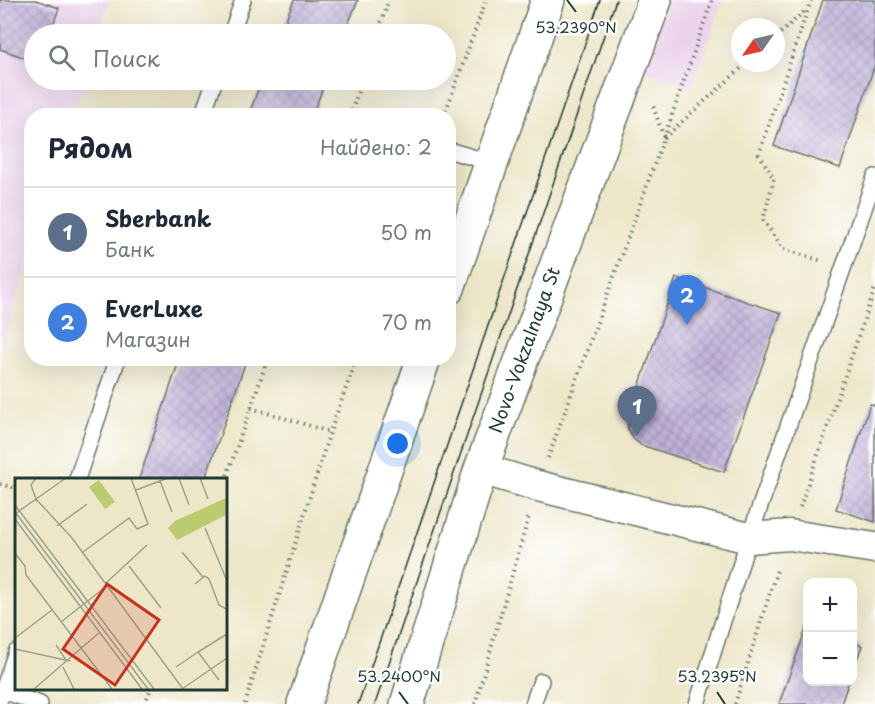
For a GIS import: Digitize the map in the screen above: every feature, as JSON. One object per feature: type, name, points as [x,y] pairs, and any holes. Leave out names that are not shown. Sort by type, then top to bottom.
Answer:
[{"type":"main road","points":[[456,265],[548,0]]},
{"type":"main road","name":"Novo-Vokzalnaya St","points":[[407,704],[481,470],[655,0]]},
{"type":"main road","points":[[304,704],[421,366]]},
{"type":"street","points":[[481,470],[749,538],[790,535],[875,548]]},
{"type":"lane","points":[[235,24],[243,0]]},
{"type":"lane","points":[[205,108],[211,90]]},
{"type":"lane","points":[[456,152],[492,163]]},
{"type":"lane","points":[[697,704],[749,538],[875,177]]},
{"type":"lane","points":[[76,478],[115,366]]},
{"type":"lane","points":[[15,655],[2,695],[40,704]]},
{"type":"lane","points":[[533,704],[541,681]]},
{"type":"path","points":[[381,24],[389,0]]},
{"type":"path","points":[[456,83],[486,0]]},
{"type":"path","points":[[474,704],[538,486],[712,0]]},
{"type":"path","points":[[811,0],[759,154],[774,179],[763,220],[783,249],[843,267]]},
{"type":"path","points":[[785,29],[808,7]]},
{"type":"path","points":[[664,138],[737,72]]},
{"type":"path","points":[[353,108],[359,90]]},
{"type":"path","points":[[447,108],[453,90]]},
{"type":"path","points":[[649,94],[664,138]]},
{"type":"path","points":[[735,704],[875,288]]},
{"type":"path","points":[[226,478],[265,366]]},
{"type":"path","points":[[245,704],[330,432],[354,366]]},
{"type":"path","points":[[251,408],[330,432]]},
{"type":"path","points":[[0,484],[15,488]]},
{"type":"path","points":[[145,704],[150,689]]},
{"type":"shaded area","points":[[0,0],[109,0],[102,24],[24,24],[24,90],[82,90],[75,108],[24,108],[24,273],[0,352]]},
{"type":"shaded area","points":[[669,0],[723,0],[691,88],[644,69]]},
{"type":"building","points":[[0,0],[36,0],[59,8],[53,24],[24,24],[24,57],[0,49]]},
{"type":"building","points":[[294,0],[358,0],[348,24],[284,24]]},
{"type":"building","points":[[823,0],[875,0],[875,64],[840,168],[774,146]]},
{"type":"building","points":[[258,90],[322,90],[315,108],[251,108]]},
{"type":"building","points":[[676,278],[781,313],[724,472],[641,445],[628,429],[628,419]]},
{"type":"building","points":[[177,366],[244,366],[205,478],[139,478]]},
{"type":"building","points":[[870,404],[875,405],[875,522],[836,509]]},
{"type":"building","points":[[803,637],[803,686],[847,686],[841,704],[779,704]]},
{"type":"building","points":[[857,644],[862,646],[857,660]]},
{"type":"tram line","points":[[358,704],[600,0]]},
{"type":"tram line","points":[[375,704],[616,0]]},
{"type":"place","name":"EverLuxe","points":[[687,325]]},
{"type":"place","name":"Sberbank","points":[[637,436]]}]
